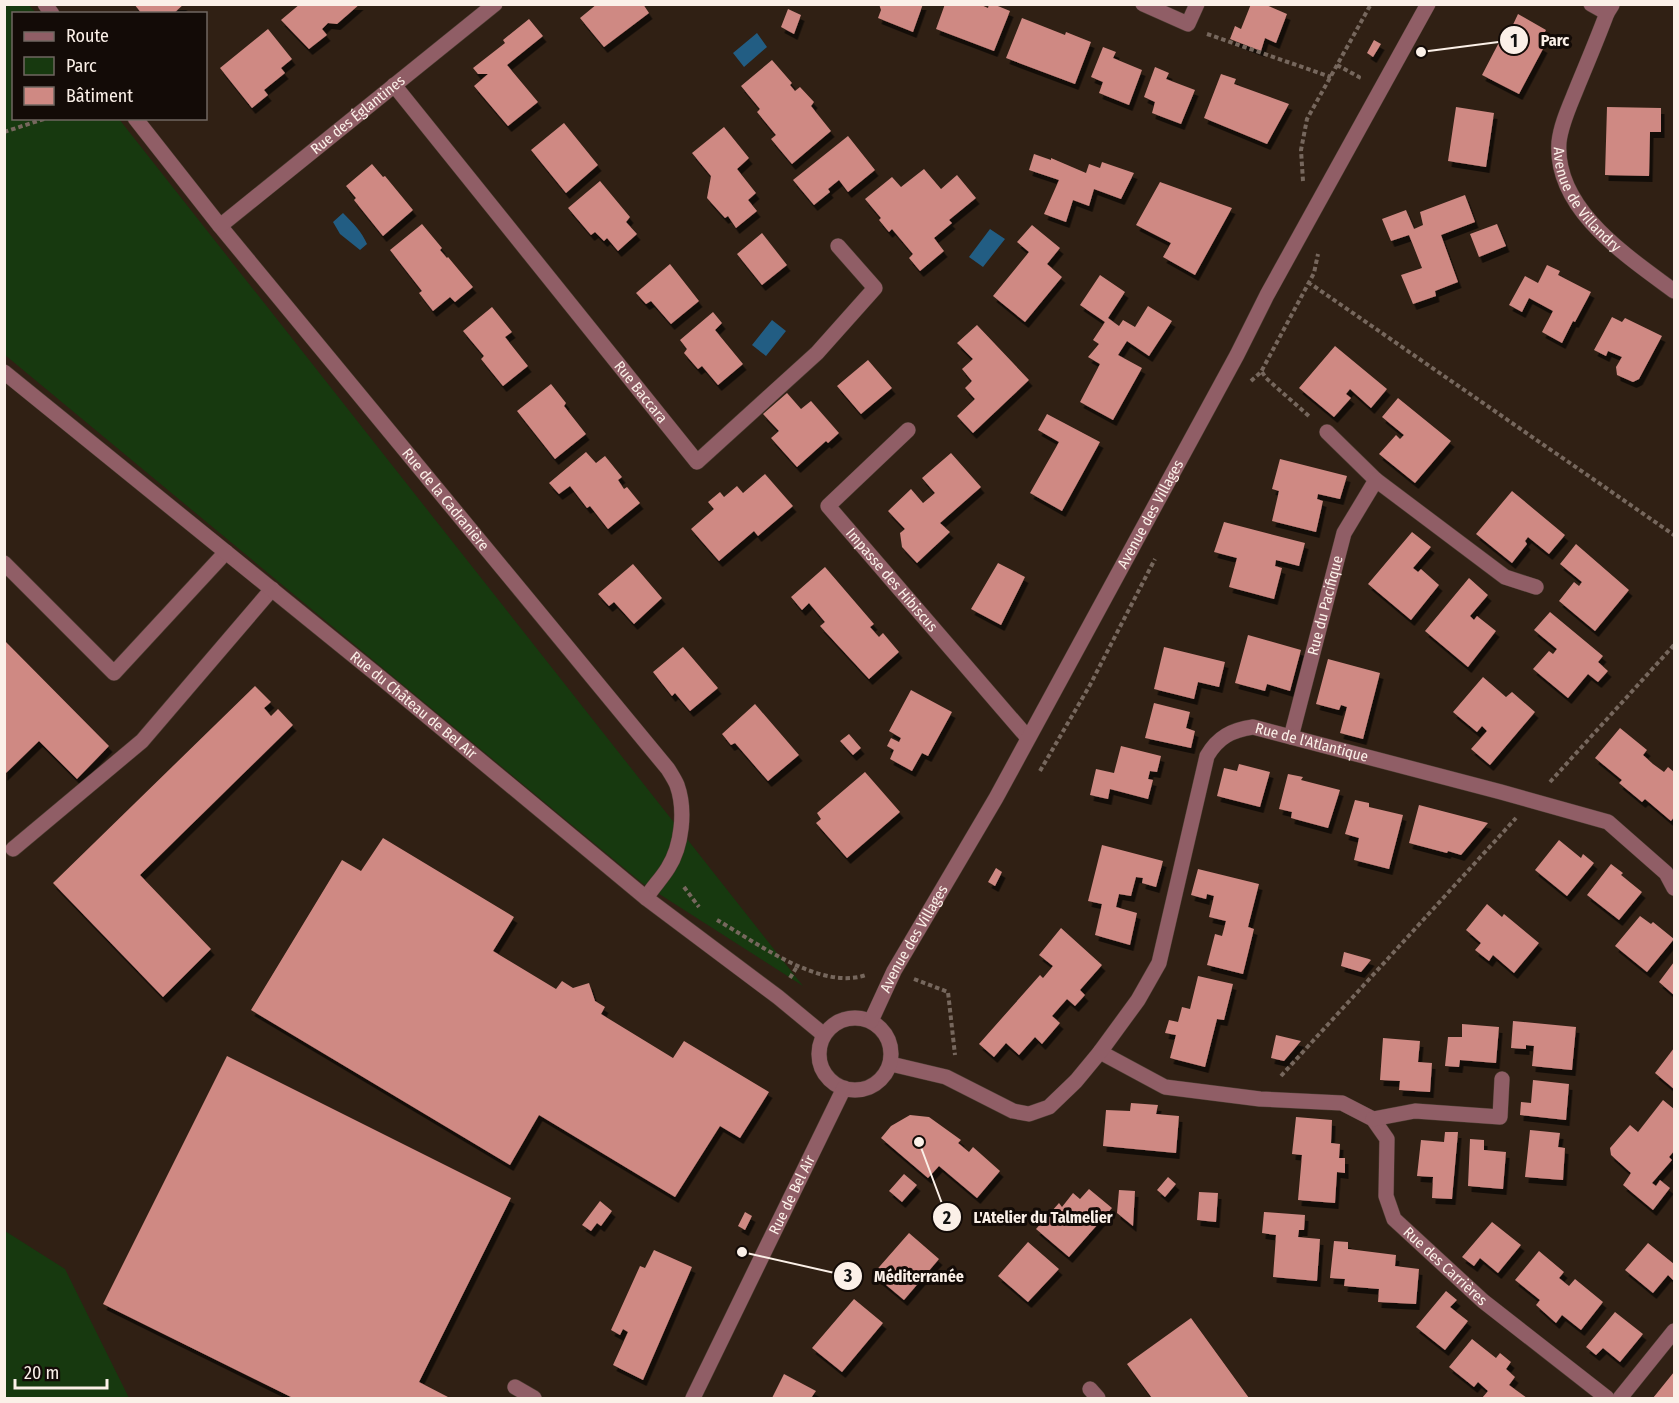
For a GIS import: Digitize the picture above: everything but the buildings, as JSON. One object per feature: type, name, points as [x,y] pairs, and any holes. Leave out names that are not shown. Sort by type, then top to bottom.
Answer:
[{"type":"street","name":"Rue des Églantines","points":[[220,226],[495,4]]},
{"type":"street","points":[[1143,4],[1188,24],[1197,4]]},
{"type":"street","name":"Avenue des Villages","points":[[871,1021],[894,970],[996,798],[1267,295],[1428,4]]},
{"type":"street","points":[[1591,4],[1610,8]]},
{"type":"street","name":"Avenue de Villandry","points":[[1610,8],[1567,111],[1559,142],[1562,174],[1573,201],[1618,249],[1674,291]]},
{"type":"street","name":"Rue Baccara","points":[[394,85],[696,462],[817,353],[875,288],[838,246]]},
{"type":"street","name":"Rue de la Cadranière","points":[[137,120],[220,226],[668,769],[677,785],[682,818],[678,844],[669,867],[646,898]]},
{"type":"street","name":"Rue du Château de Bel Air","points":[[4,372],[272,589],[646,898],[824,1035]]},
{"type":"street","name":"Impasse des Hibiscus","points":[[908,430],[828,506],[1028,738]]},
{"type":"street","points":[[1327,432],[1376,480],[1505,577],[1536,587]]},
{"type":"street","name":"Rue du Pacifique","points":[[1292,737],[1344,533],[1376,480]]},
{"type":"street","points":[[4,563],[114,673],[226,552]]},
{"type":"street","points":[[13,849],[142,741],[272,589]]},
{"type":"street","name":"Rue de l'Atlantique","points":[[891,1064],[946,1077],[1012,1111],[1029,1114],[1049,1107],[1076,1081],[1138,999],[1159,963],[1207,756],[1224,736],[1238,729],[1253,727],[1608,822],[1666,873],[1674,888]]},
{"type":"street","points":[[850,1017],[861,1017],[871,1021],[886,1034],[891,1043],[891,1064],[878,1083],[856,1090],[844,1089],[835,1083],[821,1067],[820,1045],[831,1026],[850,1017]]},
{"type":"street","points":[[1100,1052],[1165,1088],[1260,1099],[1342,1103],[1374,1119],[1415,1111],[1500,1118],[1502,1079]]},
{"type":"street","name":"Rue de Bel Air","points":[[693,1398],[844,1089]]},
{"type":"street","name":"Rue des Carrières","points":[[1374,1119],[1387,1139],[1386,1196],[1394,1219],[1483,1300],[1607,1398]]},
{"type":"street","points":[[1620,1398],[1674,1331]]},
{"type":"street","points":[[515,1388],[534,1398]]},
{"type":"path","points":[[1303,191],[1302,137],[1313,107],[1371,4]]},
{"type":"path","points":[[1188,24],[1208,34],[1331,78]]},
{"type":"path","points":[[4,132],[41,120]]},
{"type":"path","points":[[1319,251],[1314,273],[1261,372],[1327,432]]},
{"type":"path","points":[[1308,282],[1674,536]]},
{"type":"path","points":[[1260,1099],[1674,645]]},
{"type":"path","points":[[669,867],[702,911]]},
{"type":"path","points":[[712,916],[798,965],[826,977],[851,979],[864,976],[872,972],[878,964],[948,992],[955,1055],[946,1077]]},
{"type":"green space","points":[[4,5],[29,5],[35,12],[12,12],[12,120],[120,120],[803,986],[642,883],[5,355]]},
{"type":"green space","points":[[5,1231],[65,1269],[129,1398],[5,1398]]},
{"type":"water","points":[[757,33],[767,47],[744,67],[733,53]]},
{"type":"water","points":[[343,213],[354,224],[367,244],[360,250],[340,234],[333,222]]},
{"type":"water","points":[[990,229],[1005,239],[983,267],[969,257]]},
{"type":"water","points":[[772,320],[786,331],[766,356],[752,345]]},
{"type":"place","name":"Parc","points":[[1421,52]]},
{"type":"place","name":"L'Atelier du Talmelier","points":[[919,1142]]},
{"type":"place","name":"Méditerranée","points":[[742,1252]]}]
